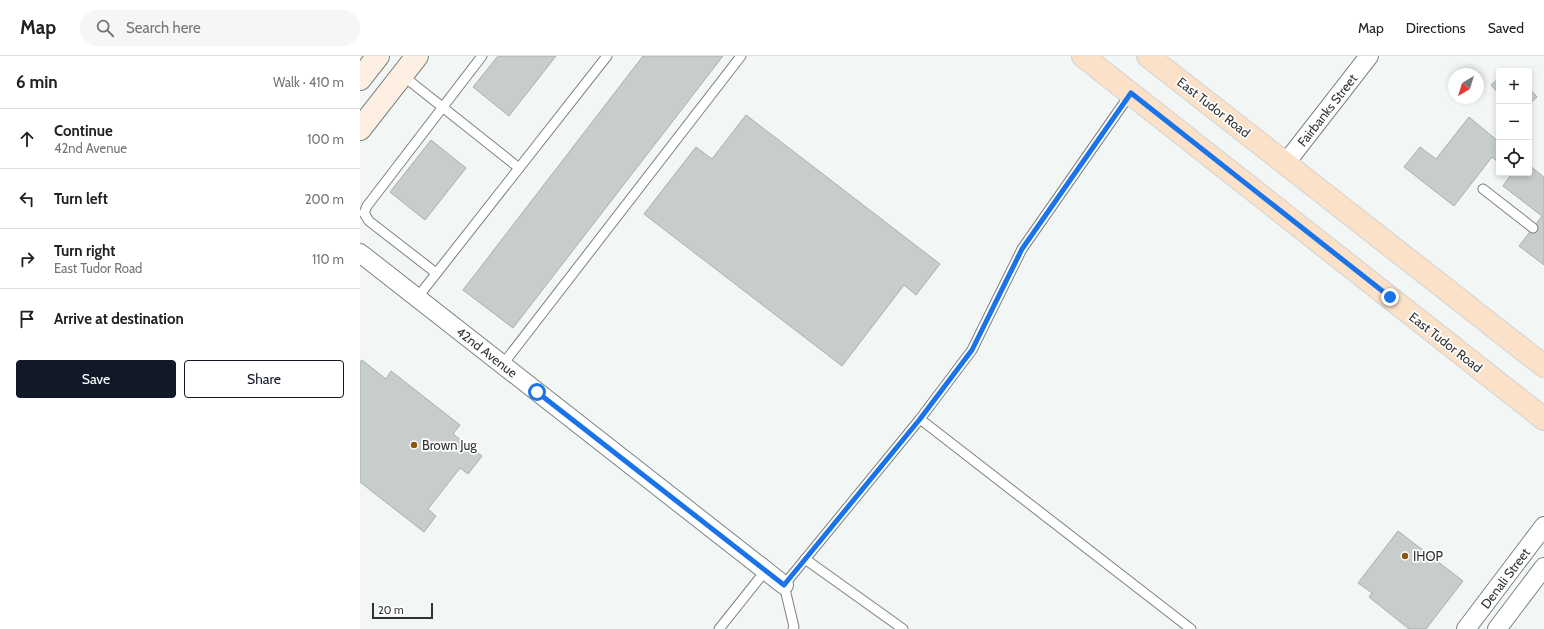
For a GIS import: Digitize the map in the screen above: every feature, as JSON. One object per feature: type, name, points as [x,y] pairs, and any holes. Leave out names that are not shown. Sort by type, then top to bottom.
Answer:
[{"type":"main road","points":[[360,79],[378,56]]},
{"type":"main road","points":[[360,129],[417,56]]},
{"type":"main road","name":"East Tudor Road","points":[[1083,56],[1544,419]]},
{"type":"main road","name":"East Tudor Road","points":[[1148,56],[1544,366]]},
{"type":"street","name":"Fairbanks Street","points":[[1285,164],[1369,56]]},
{"type":"street","name":"42nd Avenue","points":[[360,253],[784,585]]},
{"type":"street","name":"Denali Street","points":[[1466,629],[1544,526]]},
{"type":"street","name":"Denali Street","points":[[1497,629],[1544,567]]},
{"type":"lane","points":[[436,273],[369,221],[364,213],[367,206],[482,56]]},
{"type":"lane","points":[[417,298],[607,56]]},
{"type":"lane","points":[[503,364],[741,56]]},
{"type":"lane","points":[[402,75],[519,168]]},
{"type":"lane","points":[[793,629],[794,627],[784,585],[920,419],[972,350],[1022,249],[1131,93]]},
{"type":"lane","points":[[1483,189],[1533,228]]},
{"type":"lane","points":[[920,419],[1191,629]]},
{"type":"lane","points":[[805,559],[903,629]]},
{"type":"lane","points":[[719,629],[766,570]]},
{"type":"building","points":[[498,56],[556,56],[509,116],[473,87]]},
{"type":"building","points":[[643,56],[723,56],[513,328],[463,290]]},
{"type":"building","points":[[1496,81],[1496,91],[1491,85]]},
{"type":"building","points":[[1532,91],[1537,97],[1532,101]]},
{"type":"building","points":[[746,115],[940,264],[916,295],[904,285],[842,366],[644,214],[696,147],[712,159]]},
{"type":"building","points":[[1469,117],[1496,140],[1496,160],[1492,157],[1454,206],[1404,167],[1420,147],[1436,159]]},
{"type":"building","points":[[431,140],[466,168],[425,220],[390,192]]},
{"type":"building","points":[[1532,167],[1544,177],[1544,265],[1519,246],[1542,216],[1503,186],[1510,176],[1532,176]]},
{"type":"building","name":"Brown Jug","points":[[362,360],[386,379],[391,371],[460,425],[453,434],[482,456],[468,474],[460,468],[428,509],[436,516],[424,532],[360,482],[360,362]]},
{"type":"building","name":"IHOP","points":[[1398,531],[1463,581],[1426,629],[1409,629],[1369,597],[1372,593],[1358,583]]},
{"type":"place","name":"Brown Jug","points":[[414,445]]},
{"type":"place","name":"IHOP","points":[[1405,556]]},
{"type":"route","points":[[537,392],[784,585],[920,419],[972,350],[1022,249],[1131,93],[1390,297]]}]
